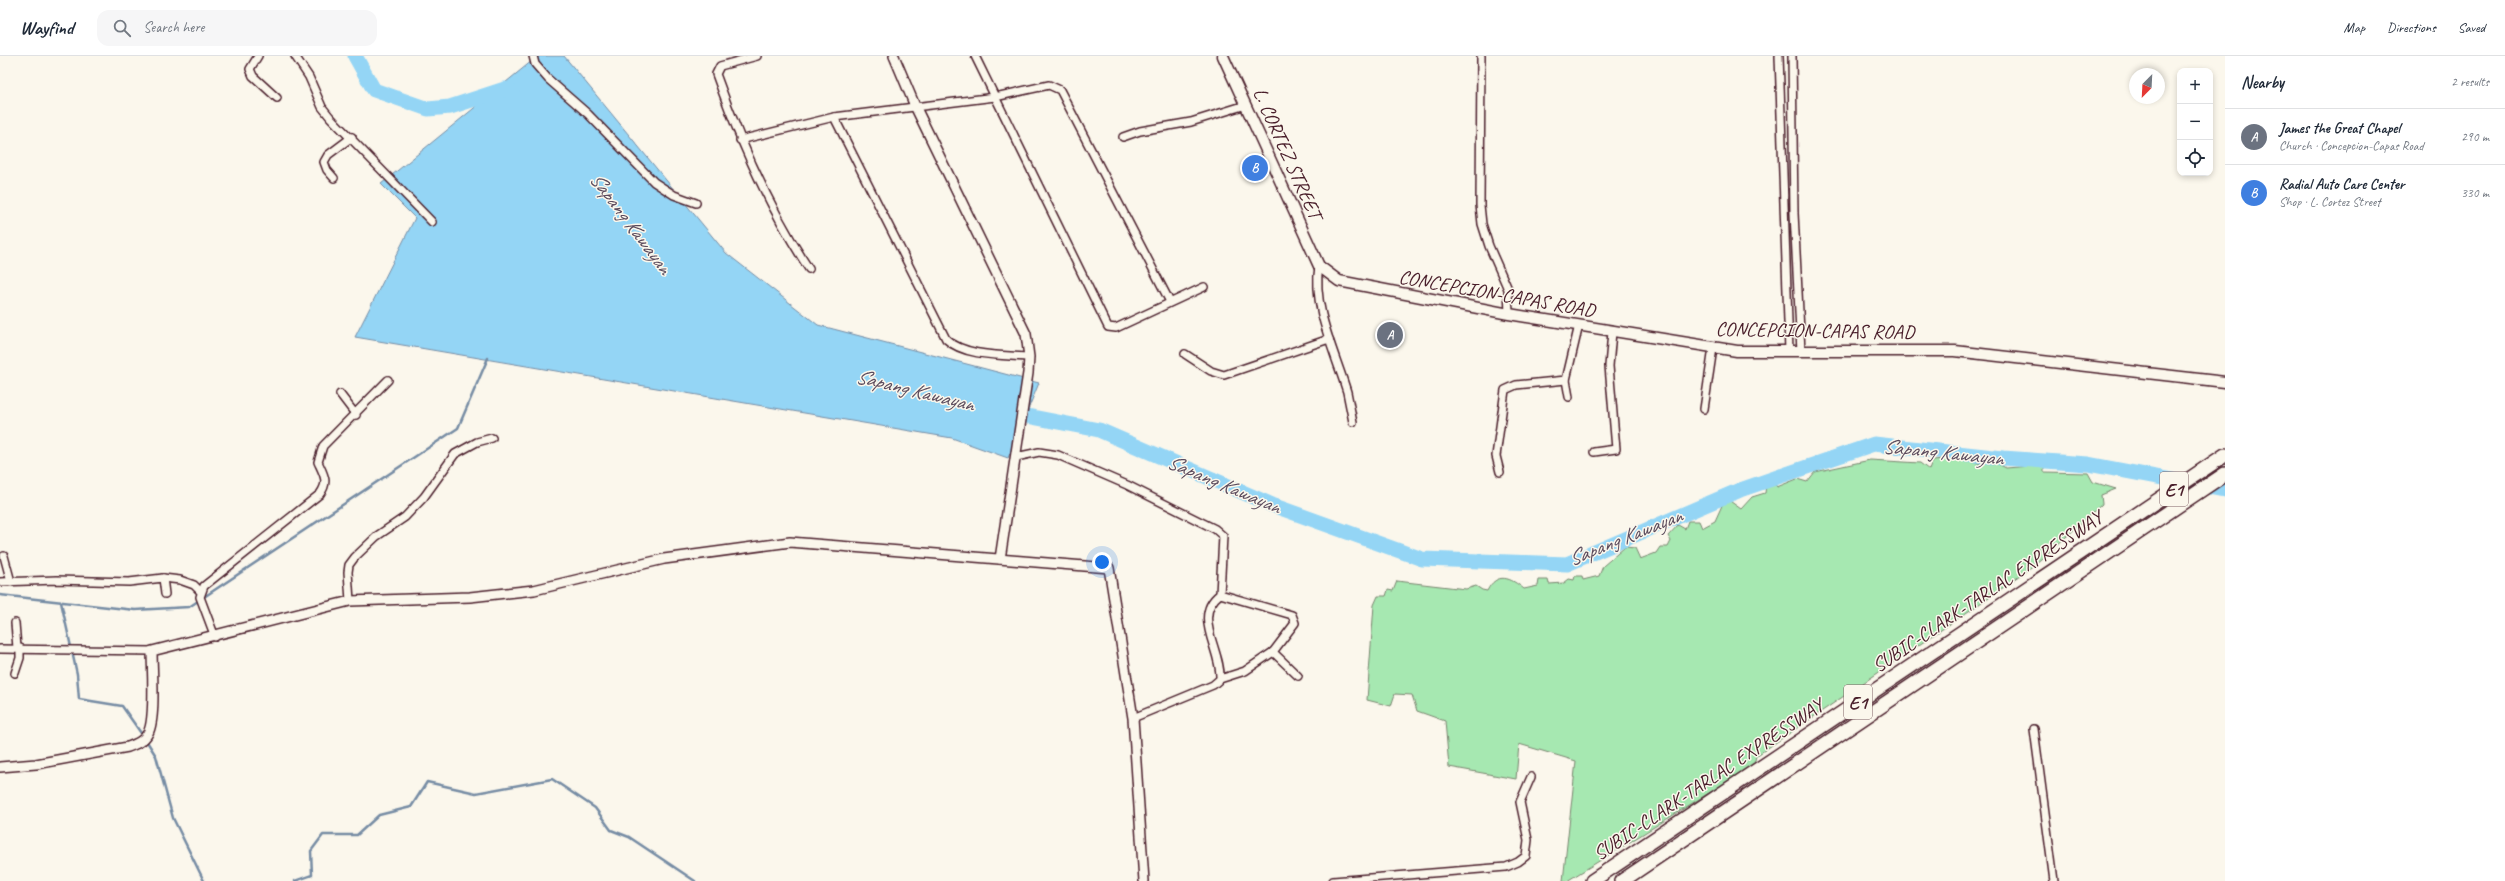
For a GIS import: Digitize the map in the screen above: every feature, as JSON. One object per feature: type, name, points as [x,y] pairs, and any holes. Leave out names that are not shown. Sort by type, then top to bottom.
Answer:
[{"type":"highway","name":"SUBIC-CLARK-TARLAC EXPRESSWAY","points":[[1592,881],[2225,455]]},
{"type":"highway","name":"SUBIC-CLARK-TARLAC EXPRESSWAY","points":[[1622,881],[2225,474]]},
{"type":"main road","name":"L. CORTEZ STREET","points":[[1223,56],[1285,196],[1318,266]]},
{"type":"main road","name":"CONCEPCION-CAPAS ROAD","points":[[1318,266],[1339,282],[1612,332],[1736,351],[1955,351],[2225,382]]},
{"type":"street","points":[[258,56],[250,69],[253,76],[277,98]]},
{"type":"street","points":[[295,56],[309,77],[322,107],[432,222]]},
{"type":"street","points":[[533,56],[535,64],[548,79],[588,114],[654,182],[674,195],[696,203]]},
{"type":"street","points":[[757,56],[720,66],[716,74],[740,140],[786,235],[809,269]]},
{"type":"street","points":[[894,56],[915,106],[1026,334],[1029,358],[1028,372],[1000,559]]},
{"type":"street","points":[[975,56],[1106,325],[1111,329],[1116,328],[1204,287]]},
{"type":"street","points":[[1481,56],[1480,205],[1482,224],[1488,246],[1508,288],[1509,314]]},
{"type":"street","points":[[1780,56],[1789,352]]},
{"type":"street","points":[[1792,56],[1794,213],[1801,351]]},
{"type":"street","points":[[740,140],[834,117],[995,97],[1050,85],[1060,90],[1170,302]]},
{"type":"street","points":[[1123,137],[1140,131],[1191,122],[1246,105]]},
{"type":"street","points":[[834,117],[946,339],[951,344],[973,352],[1029,358]]},
{"type":"street","points":[[334,178],[327,170],[324,162],[328,155],[352,137]]},
{"type":"street","points":[[1318,266],[1316,280],[1330,339],[1347,393],[1353,422]]},
{"type":"street","points":[[1569,396],[1566,380],[1579,325]]},
{"type":"street","points":[[1594,452],[1616,449],[1609,366],[1612,332]]},
{"type":"street","points":[[1185,354],[1211,371],[1224,374],[1330,339]]},
{"type":"street","points":[[1704,409],[1713,348]]},
{"type":"street","points":[[215,637],[200,597],[201,592],[225,568],[320,494],[326,487],[325,479],[318,462],[319,454],[323,446],[356,415],[388,380]]},
{"type":"street","points":[[1500,472],[1496,456],[1505,390],[1516,384],[1566,380]]},
{"type":"street","points":[[340,394],[356,415]]},
{"type":"street","points":[[350,601],[348,572],[349,565],[355,557],[377,536],[410,512],[424,497],[455,454],[477,442],[492,438]]},
{"type":"street","points":[[1016,457],[1039,452],[1058,455],[1127,485],[1215,529],[1223,536],[1220,594]]},
{"type":"street","points":[[0,648],[152,651],[215,637],[350,601],[470,596],[534,590],[664,559],[790,542],[1109,568],[1133,718],[1144,881]]},
{"type":"street","points":[[4,556],[11,582]]},
{"type":"street","points":[[0,582],[57,580],[129,582],[164,578],[180,580],[194,585],[201,592]]},
{"type":"street","points":[[164,578],[165,594]]},
{"type":"street","points":[[1133,718],[1212,686],[1220,679],[1245,671],[1272,652],[1295,623],[1292,615],[1220,594]]},
{"type":"street","points":[[1220,594],[1212,600],[1207,609],[1206,621],[1221,667],[1220,679]]},
{"type":"street","points":[[15,623],[20,658],[15,673]]},
{"type":"street","points":[[0,767],[36,764],[128,747],[141,741],[149,732],[152,721],[152,651]]},
{"type":"street","points":[[1272,652],[1298,676]]},
{"type":"street","points":[[2034,730],[2054,881]]},
{"type":"street","points":[[1333,881],[1506,867],[1518,862],[1526,856],[1528,840],[1520,802],[1531,777]]},
{"type":"green space","points":[[1968,457],[1973,458],[1974,461],[1980,464],[1988,459],[2006,468],[2044,465],[2044,472],[2088,473],[2093,482],[2116,489],[2101,495],[2102,504],[2046,555],[2010,583],[1756,756],[1754,765],[1567,881],[1563,881],[1576,761],[1519,744],[1516,779],[1449,767],[1445,721],[1417,711],[1412,695],[1395,694],[1391,706],[1367,700],[1374,605],[1378,596],[1386,596],[1388,590],[1393,591],[1397,581],[1466,589],[1476,586],[1487,591],[1495,581],[1504,578],[1514,582],[1524,589],[1538,586],[1539,580],[1548,580],[1549,584],[1564,583],[1569,579],[1574,580],[1575,576],[1582,576],[1583,580],[1599,576],[1603,566],[1625,547],[1635,548],[1640,559],[1656,553],[1660,547],[1668,547],[1671,541],[1668,536],[1678,525],[1685,529],[1688,521],[1699,521],[1702,528],[1715,521],[1724,501],[1727,499],[1741,509],[1752,497],[1765,493],[1766,485],[1773,482],[1777,487],[1797,479],[1807,482],[1815,472],[1870,460],[1920,463],[1929,470],[1933,460],[1954,458],[1966,460]]},
{"type":"water","points":[[538,56],[564,56],[726,253],[818,325],[1039,383],[1008,458],[952,438],[355,337],[415,218],[381,184]]},
{"type":"waterway","name":"Sapang Kawayan","points":[[355,56],[374,90],[428,109],[450,107],[505,89],[512,92]]},
{"type":"waterway","points":[[0,595],[135,610],[189,607],[458,428],[488,358]]},
{"type":"waterway","name":"Sapang Kawayan","points":[[1007,412],[1099,430],[1272,505],[1422,559],[1567,564],[1740,490],[1874,444],[2003,458],[2088,464],[2225,490]]},
{"type":"waterway","points":[[61,602],[77,674],[79,699],[122,706],[143,736]]},
{"type":"waterway","points":[[146,740],[156,756],[173,818],[204,881]]},
{"type":"waterway","points":[[295,881],[312,875],[311,851],[323,835],[357,835],[379,815],[411,807],[427,782],[476,793],[552,779],[595,808],[611,830],[629,837],[695,881]]},
{"type":"place","name":"Radial Auto Care Center","points":[[1255,168]]},
{"type":"place","name":"James the Great Chapel","points":[[1390,335]]}]
